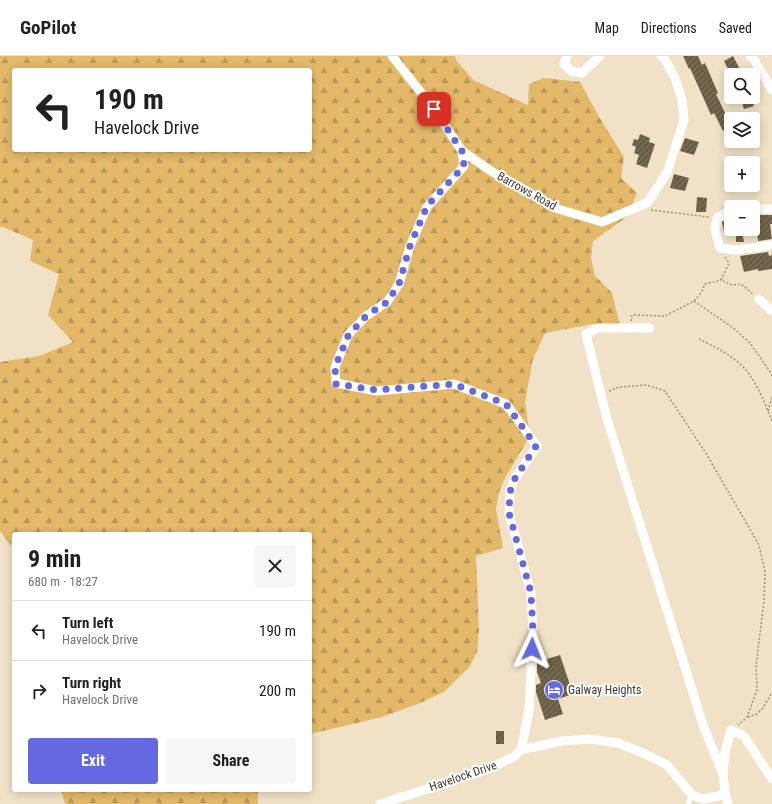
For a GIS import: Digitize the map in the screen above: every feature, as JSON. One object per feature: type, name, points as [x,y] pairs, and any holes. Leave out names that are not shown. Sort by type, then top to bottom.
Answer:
[{"type":"street","points":[[392,56],[434,109],[462,151],[464,166],[427,206],[410,246],[399,284],[387,302],[366,316],[348,336],[335,367],[336,384],[377,390],[454,384],[506,404],[536,446],[514,480],[510,492],[509,513],[531,593],[533,633],[529,710],[521,750],[562,741],[589,739],[618,743],[643,752],[666,765],[692,795],[703,799],[719,796],[725,792]]},
{"type":"street","points":[[567,56],[564,64],[571,71],[582,73],[600,56]]},
{"type":"street","name":"Barrows Road","points":[[462,151],[491,171],[558,209],[602,222],[647,203],[667,173],[684,120],[682,100],[674,78],[664,58],[661,56]]},
{"type":"street","points":[[750,56],[753,58],[772,90]]},
{"type":"street","points":[[760,209],[772,209]]},
{"type":"street","points":[[724,214],[717,218],[715,230],[720,248],[736,250],[772,245]]},
{"type":"street","points":[[759,300],[772,311]]},
{"type":"street","points":[[650,328],[598,328],[586,334],[609,427],[704,728],[723,774]]},
{"type":"street","points":[[728,804],[723,774],[725,752],[731,730],[744,736],[772,779]]},
{"type":"street","name":"Havelock Drive","points":[[380,804],[489,769],[515,756],[521,750]]},
{"type":"lane","points":[[688,804],[692,795]]},
{"type":"path","points":[[649,210],[717,218]]},
{"type":"path","points":[[720,248],[729,263],[721,280]]},
{"type":"path","points":[[631,329],[632,315],[665,316],[694,300],[705,284],[721,280],[732,285],[740,284],[759,300]]},
{"type":"path","points":[[694,300],[732,327],[750,343],[772,376]]},
{"type":"path","points":[[699,339],[733,358],[742,366],[754,381],[772,421]]},
{"type":"path","points":[[602,395],[619,387],[647,385],[665,391],[707,455],[759,545],[765,572],[764,601],[756,666],[757,690],[747,717]]},
{"type":"path","points":[[768,411],[772,397]]},
{"type":"path","points":[[731,730],[747,717],[757,714],[772,693]]},
{"type":"green space","points":[[0,56],[455,56],[456,60],[473,80],[528,105],[529,84],[544,78],[580,82],[599,117],[624,157],[621,178],[637,193],[628,216],[593,241],[591,258],[595,276],[612,293],[620,326],[593,324],[545,333],[533,359],[525,402],[530,436],[506,476],[499,492],[496,509],[503,548],[476,556],[479,631],[477,652],[470,666],[444,692],[420,703],[382,717],[312,734],[312,532],[12,532],[12,544],[10,545],[0,531],[0,362],[39,356],[73,342],[48,315],[59,274],[30,261],[33,240],[0,227]]},
{"type":"green space","points":[[62,792],[258,792],[258,804],[65,804]]},
{"type":"building","points":[[683,56],[698,56],[702,65],[705,63],[718,93],[716,94],[725,112],[724,132],[714,113],[711,115],[690,68],[689,69]]},
{"type":"building","points":[[733,56],[739,68],[728,68],[724,61]]},
{"type":"building","points":[[742,104],[753,104],[754,106],[744,109]]},
{"type":"building","points":[[640,134],[650,138],[649,142],[655,144],[647,168],[636,164],[639,155],[634,153],[636,147],[632,145],[634,139],[638,140]]},
{"type":"building","points":[[685,138],[699,142],[694,155],[680,151]]},
{"type":"building","points":[[674,174],[689,178],[685,191],[670,188]]},
{"type":"building","points":[[697,197],[707,198],[706,212],[696,212]]},
{"type":"building","points":[[760,215],[772,215],[772,224],[770,224],[772,239],[758,241],[757,236],[760,236]]},
{"type":"building","points":[[724,221],[724,232],[722,222]]},
{"type":"building","points":[[736,236],[743,236],[744,242],[736,242]]},
{"type":"building","points":[[768,252],[769,256],[772,255],[772,269],[758,271],[758,269],[744,272],[740,256]]},
{"type":"building","name":"Galway Heights","points":[[560,655],[573,694],[558,699],[563,714],[545,720],[536,692],[536,685],[541,683],[537,672],[537,662]]},
{"type":"building","points":[[496,731],[504,731],[504,744],[496,744]]},
{"type":"place","name":"Galway Heights","points":[[554,690]]},
{"type":"route","points":[[434,109],[462,151],[464,166],[427,206],[410,246],[399,284],[387,302],[366,316],[348,336],[335,367],[336,384],[377,390],[454,384],[506,404],[536,446],[514,480],[510,492],[509,513],[531,593],[533,633],[532,649]]}]
